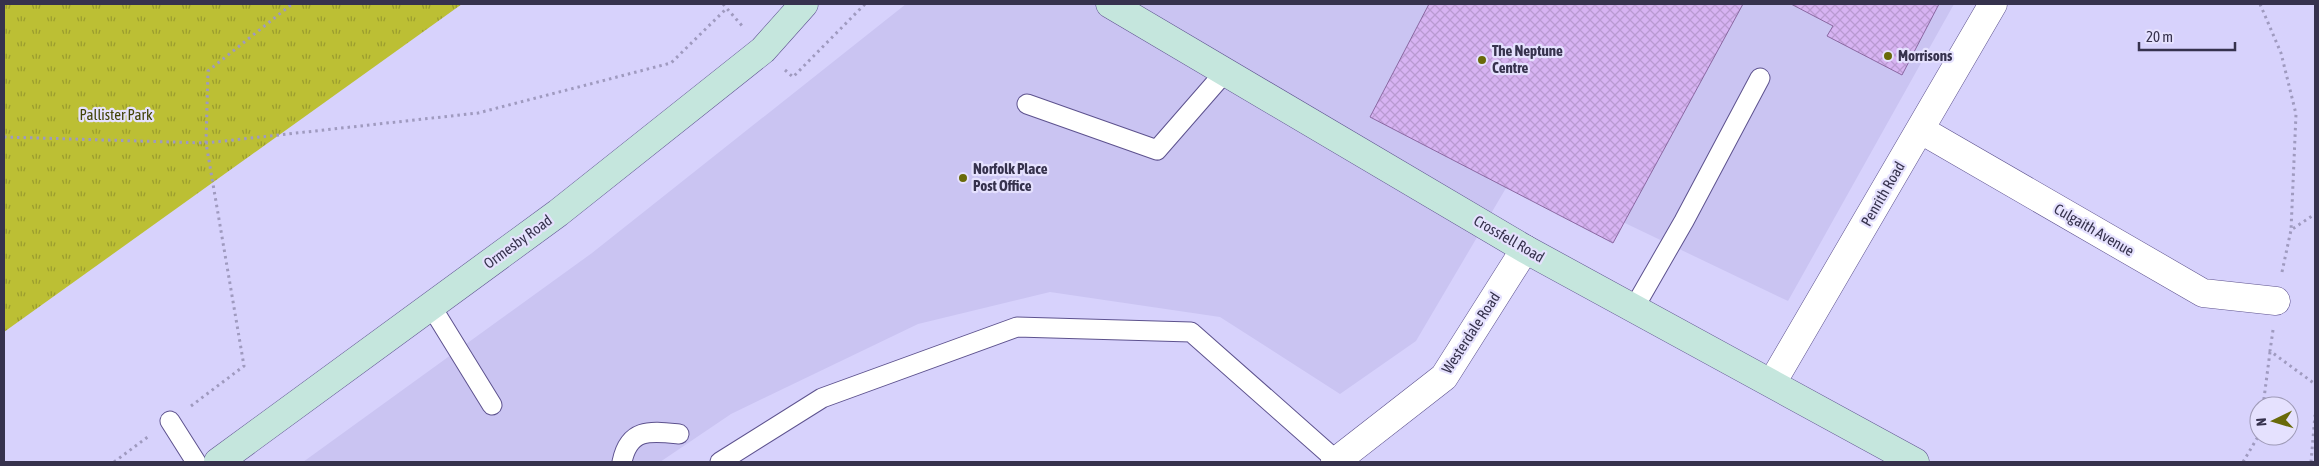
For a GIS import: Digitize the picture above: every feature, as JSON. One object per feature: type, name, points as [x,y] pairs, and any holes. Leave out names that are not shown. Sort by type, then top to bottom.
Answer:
[{"type":"street","name":"Ormesby Road","points":[[218,462],[558,213],[763,50],[804,4]]},
{"type":"street","name":"Crossfell Road","points":[[1110,4],[1525,249],[1915,462]]},
{"type":"street","name":"Penrith Road","points":[[1772,383],[1921,130],[1992,4]]},
{"type":"street","name":"Culgaith Avenue","points":[[1921,130],[2203,293],[2276,302]]},
{"type":"street","name":"Westerdale Road","points":[[1337,462],[1444,377],[1525,249]]},
{"type":"lane","points":[[1027,104],[1157,150],[1225,72]]},
{"type":"lane","points":[[1634,308],[1760,78]]},
{"type":"lane","points":[[431,306],[492,405]]},
{"type":"lane","points":[[720,462],[822,398],[1017,327],[1191,332],[1337,462]]},
{"type":"lane","points":[[170,421],[196,462]]},
{"type":"lane","points":[[622,462],[628,443],[635,436],[649,432],[679,434]]},
{"type":"path","points":[[114,462],[244,366],[206,143],[208,71],[292,4]]},
{"type":"path","points":[[763,50],[792,77],[865,4]]},
{"type":"path","points":[[2260,4],[2281,53],[2296,114],[2291,230],[2276,302],[2264,396]]},
{"type":"path","points":[[4,136],[206,143],[478,113],[670,63],[727,8]]},
{"type":"path","points":[[2291,230],[2315,214]]},
{"type":"path","points":[[2270,352],[2315,384]]},
{"type":"path","points":[[2311,462],[2315,415]]},
{"type":"path","points":[[2243,462],[2252,446]]},
{"type":"shaded area","points":[[906,4],[1954,4],[1788,301],[1516,171],[1416,341],[1340,394],[1220,317],[1050,292],[918,324],[731,414],[660,462],[303,462],[592,253]]},
{"type":"green space","name":"Pallister Park","points":[[4,4],[462,4],[4,332]]},
{"type":"building","points":[[1429,4],[1743,4],[1613,243],[1370,117]]},
{"type":"building","name":"Morrisons","points":[[1791,4],[1939,4],[1902,75],[1827,36],[1833,26]]},
{"type":"place","name":"Morrisons","points":[[1888,56]]},
{"type":"place","name":"The Neptune Centre","points":[[1482,60]]},
{"type":"place","name":"Norfolk Place Post Office","points":[[963,178]]}]
